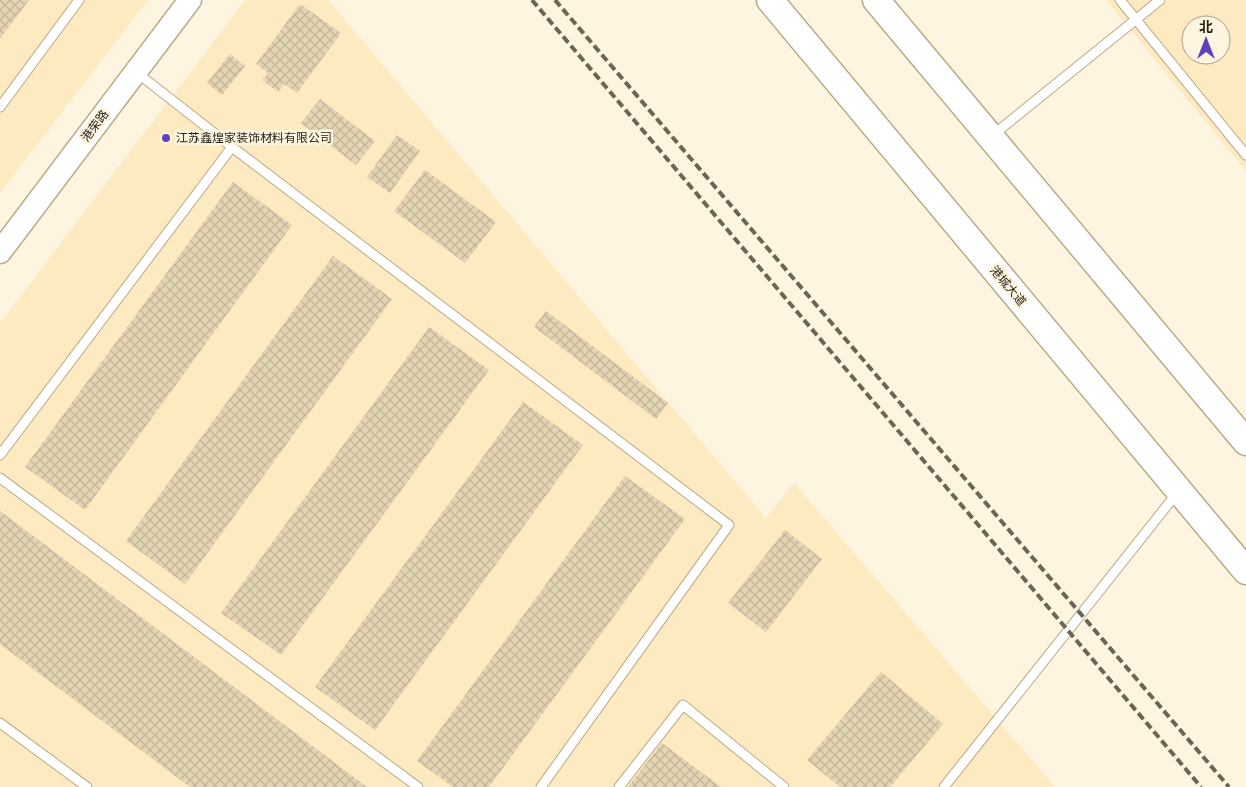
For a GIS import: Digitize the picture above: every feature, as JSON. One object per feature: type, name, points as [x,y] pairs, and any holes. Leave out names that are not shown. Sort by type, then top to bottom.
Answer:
[{"type":"main road","name":"港城大道","points":[[770,0],[1246,571]]},
{"type":"main road","points":[[876,0],[1246,442]]},
{"type":"street","name":"港荣路","points":[[0,252],[190,0]]},
{"type":"lane","points":[[0,107],[79,0]]},
{"type":"lane","points":[[1120,0],[1246,155]]},
{"type":"lane","points":[[991,137],[1160,0]]},
{"type":"lane","points":[[136,72],[730,526],[541,787]]},
{"type":"lane","points":[[0,455],[232,147]]},
{"type":"lane","points":[[0,478],[418,787]]},
{"type":"lane","points":[[944,787],[1178,491]]},
{"type":"lane","points":[[619,787],[683,705],[784,787]]},
{"type":"lane","points":[[0,724],[87,787]]},
{"type":"shaded area","points":[[0,0],[148,0],[0,193]]},
{"type":"shaded area","points":[[245,0],[328,0],[766,518],[794,483],[1055,787],[0,787],[0,323]]},
{"type":"shaded area","points":[[1106,0],[1246,0],[1246,171]]},
{"type":"building","points":[[0,0],[29,0],[0,39]]},
{"type":"building","points":[[300,4],[341,33],[297,93],[284,84],[278,92],[262,80],[268,73],[256,64]]},
{"type":"building","points":[[230,54],[245,66],[222,95],[207,83]]},
{"type":"building","points":[[320,99],[375,141],[356,165],[301,123]]},
{"type":"building","points":[[397,135],[420,151],[390,193],[367,177]]},
{"type":"building","points":[[425,170],[496,222],[465,263],[394,211]]},
{"type":"building","points":[[233,182],[292,225],[85,510],[25,467]]},
{"type":"building","points":[[333,256],[392,299],[185,584],[126,541]]},
{"type":"building","points":[[546,311],[668,403],[656,419],[534,327]]},
{"type":"building","points":[[429,327],[489,370],[281,655],[221,613]]},
{"type":"building","points":[[523,402],[583,445],[375,730],[315,687]]},
{"type":"building","points":[[625,476],[685,519],[489,787],[453,787],[417,761]]},
{"type":"building","points":[[0,511],[367,787],[190,787],[0,644]]},
{"type":"building","points":[[785,530],[822,559],[766,632],[728,603]]},
{"type":"building","points":[[881,672],[943,724],[890,787],[840,787],[807,760]]},
{"type":"building","points":[[662,743],[721,787],[628,787]]},
{"type":"railway","points":[[532,0],[1201,787]]},
{"type":"railway","points":[[555,0],[1229,787]]},
{"type":"place","name":"江苏鑫煌家装饰材料有限公司","points":[[166,138]]}]
